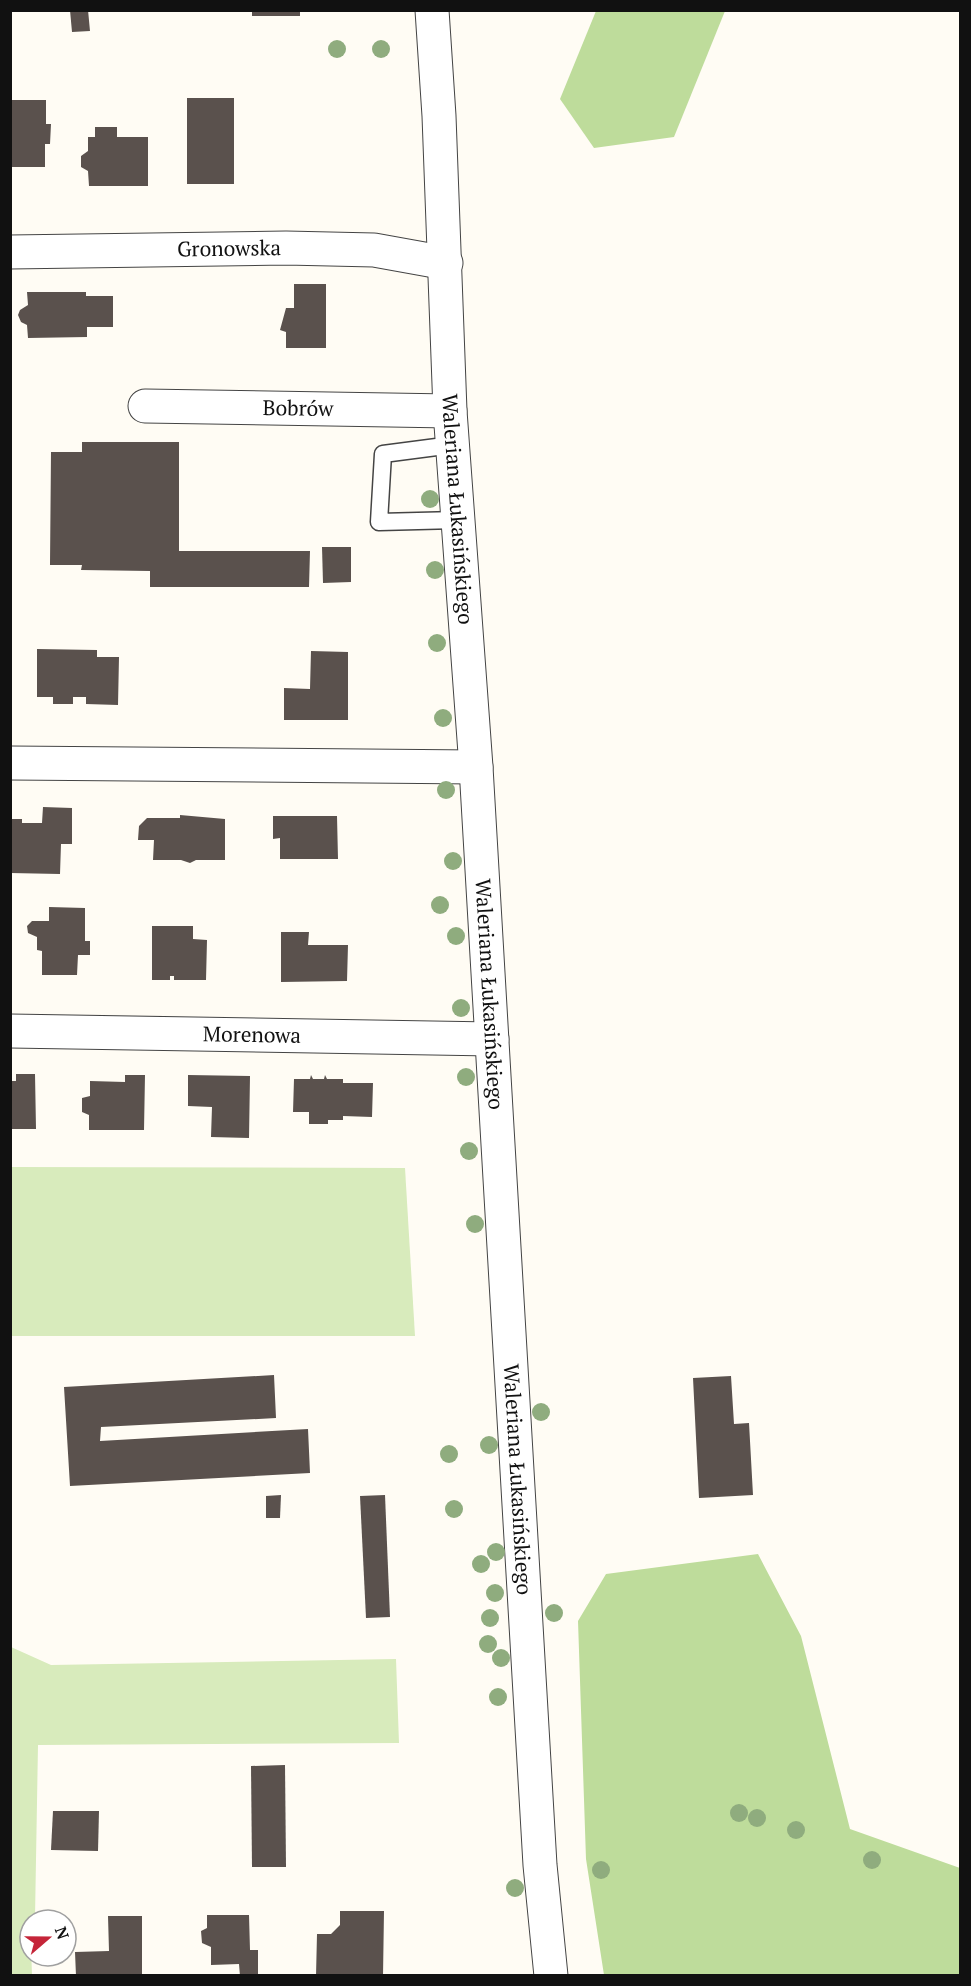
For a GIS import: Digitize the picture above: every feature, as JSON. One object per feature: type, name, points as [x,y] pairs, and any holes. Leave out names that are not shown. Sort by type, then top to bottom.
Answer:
[{"type":"street","name":"Waleriana Łukasińskiego","points":[[432,10],[446,263],[452,445],[476,767],[539,1853],[551,1976]]},
{"type":"street","name":"Gronowska","points":[[10,252],[374,250],[446,263]]},
{"type":"street","name":"Bobrów","points":[[145,406],[450,411]]},
{"type":"street","points":[[10,763],[476,767]]},
{"type":"street","name":"Morenowa","points":[[10,1031],[492,1039]]},
{"type":"lane","points":[[452,445],[383,454],[379,522],[457,520]]},
{"type":"green space","points":[[596,11],[725,11],[674,137],[594,148],[560,99]]},
{"type":"green space","points":[[11,1167],[405,1168],[415,1336],[11,1336]]},
{"type":"green space","points":[[758,1554],[801,1636],[850,1829],[960,1868],[960,1975],[604,1975],[586,1859],[578,1621],[606,1574]]},
{"type":"green space","points":[[11,1647],[51,1665],[396,1659],[399,1743],[38,1745],[35,1908],[18,1908],[18,1968],[32,1968],[32,1975],[11,1975]]},
{"type":"building","points":[[70,10],[88,10],[90,31],[72,32]]},
{"type":"building","points":[[252,10],[300,10],[300,16],[252,16]]},
{"type":"building","points":[[187,98],[234,98],[234,184],[187,184]]},
{"type":"building","points":[[10,100],[46,100],[46,124],[51,124],[50,144],[45,144],[45,167],[10,167]]},
{"type":"building","points":[[95,127],[117,127],[117,137],[148,137],[148,186],[89,186],[88,171],[81,167],[81,156],[88,151],[88,137],[95,137]]},
{"type":"building","points":[[294,284],[326,284],[326,348],[286,348],[286,332],[280,330],[286,308],[294,308]]},
{"type":"building","points":[[27,292],[86,292],[86,296],[113,296],[113,327],[87,327],[87,337],[28,338],[27,325],[21,322],[18,315],[20,310],[28,305]]},
{"type":"building","points":[[82,442],[179,442],[179,551],[310,551],[309,587],[150,587],[150,571],[81,570],[82,565],[50,565],[51,452],[82,452]]},
{"type":"building","points":[[322,547],[351,547],[351,582],[323,583]]},
{"type":"building","points":[[37,649],[97,650],[97,657],[119,657],[118,705],[86,704],[86,697],[73,697],[73,704],[53,704],[53,697],[37,697]]},
{"type":"building","points":[[311,651],[348,652],[348,720],[284,720],[284,688],[310,689]]},
{"type":"building","points":[[43,807],[72,808],[72,844],[61,844],[60,874],[10,873],[10,819],[22,819],[22,823],[42,823]]},
{"type":"building","points":[[180,815],[225,819],[225,860],[196,860],[190,863],[181,860],[153,860],[154,840],[138,840],[139,826],[147,818],[180,818]]},
{"type":"building","points":[[273,816],[337,816],[338,859],[280,859],[280,838],[273,839]]},
{"type":"building","points":[[49,907],[85,908],[85,941],[90,941],[90,955],[78,955],[77,975],[42,975],[42,951],[37,950],[37,937],[28,933],[27,926],[32,921],[49,921]]},
{"type":"building","points":[[152,926],[193,926],[193,939],[207,940],[206,980],[174,980],[174,976],[170,976],[170,980],[152,980]]},
{"type":"building","points":[[281,932],[309,932],[308,945],[348,945],[347,981],[281,982]]},
{"type":"building","points":[[16,1074],[35,1074],[36,1129],[10,1129],[10,1081],[16,1081]]},
{"type":"building","points":[[125,1075],[145,1075],[144,1130],[89,1130],[89,1115],[82,1112],[82,1098],[90,1096],[90,1081],[125,1082]]},
{"type":"building","points":[[188,1075],[250,1076],[249,1138],[211,1137],[212,1107],[188,1106]]},
{"type":"building","points":[[311,1075],[313,1079],[324,1079],[325,1075],[327,1079],[343,1079],[343,1083],[373,1083],[372,1117],[343,1116],[343,1120],[328,1120],[328,1124],[309,1124],[309,1112],[293,1112],[294,1079],[310,1079]]},
{"type":"building","points":[[274,1375],[276,1418],[101,1427],[100,1441],[308,1429],[310,1473],[70,1486],[64,1387]]},
{"type":"building","points":[[731,1376],[734,1424],[749,1423],[753,1495],[699,1498],[693,1378]]},
{"type":"building","points":[[281,1495],[280,1518],[266,1518],[266,1496]]},
{"type":"building","points":[[385,1495],[390,1617],[366,1618],[360,1496]]},
{"type":"building","points":[[285,1765],[286,1867],[252,1867],[251,1766]]},
{"type":"building","points":[[53,1811],[99,1811],[98,1851],[51,1850]]},
{"type":"building","points":[[340,1911],[384,1911],[383,1976],[316,1976],[317,1934],[331,1934],[340,1925]]},
{"type":"building","points":[[207,1915],[249,1915],[250,1950],[258,1950],[258,1976],[240,1976],[239,1964],[211,1965],[211,1947],[202,1943],[201,1931],[207,1928]]},
{"type":"building","points":[[108,1916],[142,1916],[142,1976],[76,1976],[78,1952],[109,1951]]}]
